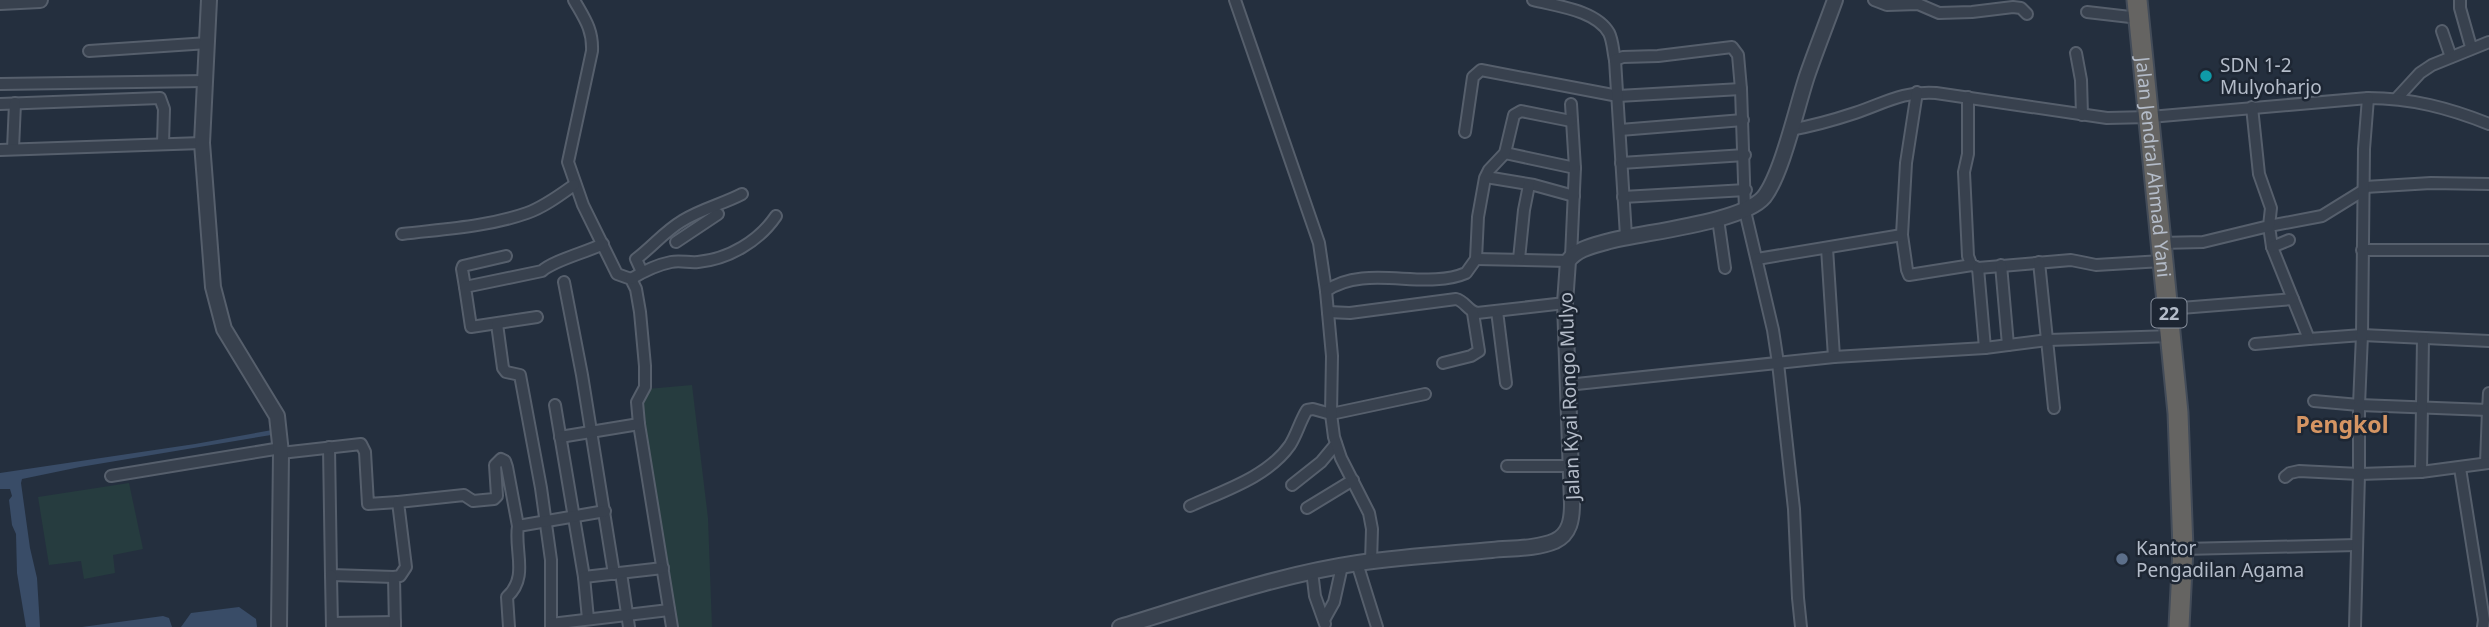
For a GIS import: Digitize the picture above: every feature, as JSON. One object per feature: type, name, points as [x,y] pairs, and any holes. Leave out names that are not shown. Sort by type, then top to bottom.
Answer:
[{"type":"highway","name":"Jalan Jendral Ahmad Yani","points":[[2138,9],[2161,252],[2172,336],[2181,464],[2183,549],[2179,627]]},
{"type":"street","points":[[0,2],[40,0]]},
{"type":"street","points":[[209,0],[202,143],[213,287],[224,329],[277,416],[281,451],[279,627]]},
{"type":"street","points":[[574,0],[588,23],[592,36],[592,51],[568,162],[574,185],[617,274],[631,279],[636,289],[645,366],[645,387],[637,402],[639,424],[672,627]]},
{"type":"street","points":[[1235,0],[1319,243],[1332,356],[1331,414],[1336,444],[1368,513],[1372,529],[1357,564],[1324,624]]},
{"type":"street","points":[[1533,0],[1592,17],[1602,24],[1611,39],[1618,96],[1626,236]]},
{"type":"street","points":[[1476,258],[1569,259],[1588,247],[1626,236],[1718,219],[1745,211],[1757,204],[1770,188],[1807,74],[1835,0]]},
{"type":"street","points":[[1874,0],[1887,5],[1918,4],[1939,13],[2013,7],[2021,8],[2026,14]]},
{"type":"street","points":[[2460,0],[2471,47]]},
{"type":"street","points":[[2087,12],[2138,9]]},
{"type":"street","points":[[2442,31],[2451,57]]},
{"type":"street","points":[[2396,98],[2420,73],[2471,47],[2489,42]]},
{"type":"street","points":[[89,51],[208,43]]},
{"type":"street","points":[[1615,60],[1732,47],[1738,55],[1745,155],[1745,211],[1778,363],[1794,509],[1801,627]]},
{"type":"street","points":[[2076,52],[2081,80],[2082,115]]},
{"type":"street","points":[[1465,132],[1473,76],[1479,70],[1618,96],[1741,89]]},
{"type":"street","points":[[0,84],[205,81]]},
{"type":"street","points":[[1790,130],[1824,122],[1906,93],[1917,92],[2107,118],[2396,98],[2450,109],[2489,124]]},
{"type":"street","points":[[1917,92],[1904,183],[1902,235],[1909,275],[1975,266],[2071,260],[2096,265],[2322,216],[2365,188],[2431,183],[2489,184]]},
{"type":"street","points":[[1968,97],[1968,143],[1964,172],[1968,256],[1975,266],[1985,348]]},
{"type":"street","points":[[0,104],[160,98],[164,109],[163,144]]},
{"type":"street","points":[[2356,627],[2360,474],[2358,405],[2362,335],[2364,149],[2368,98]]},
{"type":"street","points":[[13,149],[15,103]]},
{"type":"street","points":[[1569,259],[1575,167],[1571,104]]},
{"type":"street","points":[[2252,107],[2259,174],[2271,208],[2269,226],[2272,247],[2309,340]]},
{"type":"street","points":[[1326,291],[1336,285],[1374,279],[1466,274],[1476,258],[1478,217],[1486,177],[1505,153],[1514,115],[1518,111],[1571,121]]},
{"type":"street","points":[[1620,130],[1743,120]]},
{"type":"street","points":[[0,150],[202,143]]},
{"type":"street","points":[[1505,153],[1575,167]]},
{"type":"street","points":[[1620,163],[1745,155]]},
{"type":"street","points":[[1486,177],[1574,196]]},
{"type":"street","points":[[402,234],[512,218],[546,204],[574,185]]},
{"type":"street","points":[[1519,260],[1529,185]]},
{"type":"street","points":[[1623,197],[1746,190]]},
{"type":"street","points":[[642,272],[635,259],[667,230],[696,213],[742,194]]},
{"type":"street","points":[[676,242],[719,214]]},
{"type":"street","points":[[631,279],[656,266],[676,261],[697,262],[717,258],[758,238],[776,216]]},
{"type":"street","points":[[1718,219],[1725,268]]},
{"type":"street","points":[[1757,259],[1902,235]]},
{"type":"street","points":[[2272,247],[2289,240]]},
{"type":"street","points":[[464,288],[542,271],[547,265],[603,244]]},
{"type":"street","points":[[1826,248],[1834,356]]},
{"type":"street","points":[[2362,250],[2489,250]]},
{"type":"street","points":[[506,257],[463,266],[471,327],[537,317]]},
{"type":"street","name":"Jalan Kyai Rongo Mulyo","points":[[1120,627],[1312,571],[1527,547],[1557,540],[1569,527],[1572,516],[1565,303],[1569,259]]},
{"type":"street","points":[[2039,262],[2054,408]]},
{"type":"street","points":[[2001,265],[2008,345]]},
{"type":"street","points":[[564,282],[605,511],[629,627]]},
{"type":"street","points":[[2168,309],[2293,299]]},
{"type":"street","points":[[1328,312],[1350,313],[1461,300],[1474,313],[1479,351],[1471,356],[1443,363]]},
{"type":"street","points":[[1474,313],[1565,303]]},
{"type":"street","points":[[1497,312],[1506,383]]},
{"type":"street","points":[[497,324],[503,368],[506,372],[518,373],[522,379],[551,560],[551,626],[627,613],[669,610]]},
{"type":"street","points":[[2255,344],[2362,335],[2489,341]]},
{"type":"street","points":[[1567,385],[1834,356],[1985,348],[2048,340],[2172,336]]},
{"type":"street","points":[[2421,472],[2423,338]]},
{"type":"street","points":[[2285,477],[2299,471],[2360,474],[2421,472],[2488,463],[2489,393]]},
{"type":"street","points":[[1190,506],[1245,481],[1272,462],[1288,448],[1307,410],[1331,414],[1425,394]]},
{"type":"street","points":[[2314,401],[2488,410]]},
{"type":"street","points":[[555,405],[584,578],[587,620]]},
{"type":"street","points":[[560,437],[639,424]]},
{"type":"street","points":[[111,476],[281,451],[361,444],[365,452],[368,504],[464,495],[473,501],[494,499],[498,496],[495,464],[502,459],[507,467],[518,526],[521,562],[516,586],[507,597],[509,627]]},
{"type":"street","points":[[1292,485],[1321,461],[1336,444]]},
{"type":"street","points":[[328,447],[332,625],[395,625],[394,577]]},
{"type":"street","points":[[1507,466],[1570,466]]},
{"type":"street","points":[[2460,468],[2485,603],[2483,627]]},
{"type":"street","points":[[1307,508],[1353,480]]},
{"type":"street","points":[[331,575],[400,576],[406,568],[398,502]]},
{"type":"street","points":[[518,526],[605,511]]},
{"type":"street","points":[[2183,549],[2357,545]]},
{"type":"street","points":[[1357,564],[1377,627]]},
{"type":"street","points":[[584,578],[663,568]]},
{"type":"street","points":[[1312,571],[1315,596],[1324,624]]},
{"type":"green space","points":[[692,385],[708,518],[712,627],[674,627],[640,404],[647,389]]},
{"type":"green space","points":[[129,483],[143,549],[113,555],[115,573],[84,579],[81,561],[49,565],[38,497]]},
{"type":"water","points":[[272,430],[271,435],[22,479],[30,548],[37,578],[40,627],[26,627],[17,573],[16,534],[12,525],[9,500],[12,496],[10,489],[0,489],[0,473]]},
{"type":"water","points":[[239,607],[256,619],[257,627],[181,627],[191,613]]},
{"type":"water","points":[[163,616],[169,618],[172,627],[82,627]]},
{"type":"place","name":"SDN 1-2 Mulyoharjo","points":[[2206,76]]},
{"type":"place","name":"Kantor Pengadilan Agama","points":[[2122,559]]},
{"type":"district","name":"Pengkol","points":[[2342,424]]}]
